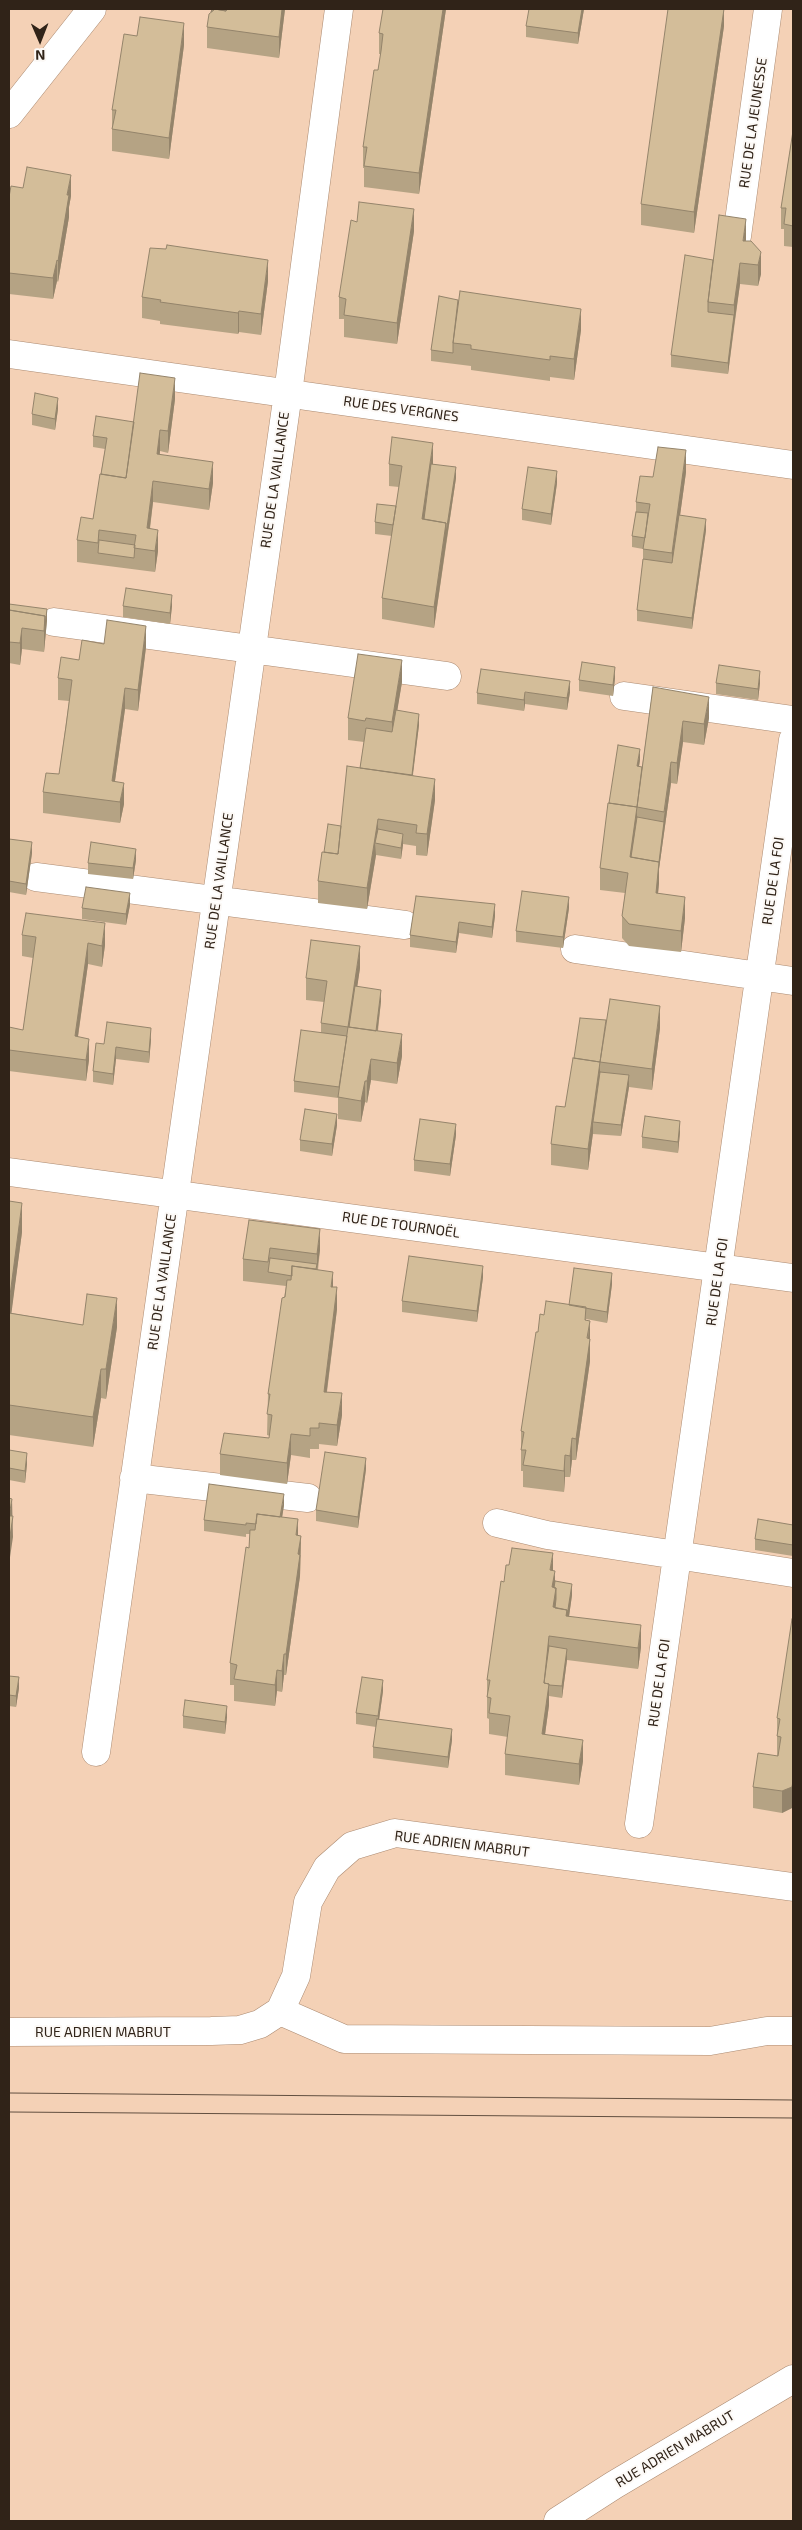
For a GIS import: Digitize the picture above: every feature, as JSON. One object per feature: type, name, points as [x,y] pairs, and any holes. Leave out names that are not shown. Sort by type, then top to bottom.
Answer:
[{"type":"street","points":[[9,114],[92,9]]},
{"type":"street","name":"RUE DE LA VAILLANCE","points":[[96,1752],[288,393],[339,9]]},
{"type":"street","name":"RUE DE LA JEUNESSE","points":[[737,236],[768,9]]},
{"type":"street","name":"RUE DES VERGNES","points":[[9,354],[793,465]]},
{"type":"street","points":[[54,622],[447,676]]},
{"type":"street","points":[[624,696],[793,720]]},
{"type":"street","name":"RUE DE LA FOI","points":[[639,1824],[793,740]]},
{"type":"street","points":[[36,877],[405,925]]},
{"type":"street","points":[[576,949],[793,980]]},
{"type":"street","name":"RUE DE TOURNOËL","points":[[9,1172],[793,1278]]},
{"type":"street","points":[[134,1478],[308,1498]]},
{"type":"street","points":[[497,1523],[547,1535],[793,1573]]},
{"type":"street","name":"RUE ADRIEN MABRUT","points":[[9,2032],[240,2030],[260,2024],[280,2011],[296,1976],[308,1902],[327,1868],[352,1846],[396,1833],[793,1887]]},
{"type":"street","points":[[280,2011],[344,2038],[710,2041],[767,2031],[793,2031]]},
{"type":"street","name":"RUE ADRIEN MABRUT","points":[[558,2521],[614,2485],[793,2379]]},
{"type":"building","points":[[215,9],[226,11],[227,9],[282,9],[279,37],[207,27],[209,14]]},
{"type":"building","points":[[383,9],[443,9],[419,173],[364,166],[367,147],[363,147],[374,70],[378,70],[381,51],[383,34],[379,33]]},
{"type":"building","points":[[529,9],[582,9],[578,33],[526,26]]},
{"type":"building","points":[[668,9],[724,9],[694,212],[641,204]]},
{"type":"building","points":[[140,17],[184,23],[169,138],[112,129],[116,110],[112,110],[124,34],[137,36]]},
{"type":"building","points":[[793,131],[793,226],[784,224],[786,208],[781,208]]},
{"type":"building","points":[[27,167],[71,175],[58,261],[53,278],[9,273],[9,197],[11,186],[23,188]]},
{"type":"building","points":[[359,202],[414,209],[397,323],[344,315],[346,299],[339,297],[351,220],[357,222]]},
{"type":"building","points":[[719,215],[746,219],[743,241],[751,241],[761,252],[758,265],[740,263],[734,305],[708,302]]},
{"type":"building","points":[[167,245],[268,260],[261,314],[239,311],[238,313],[160,302],[161,300],[142,297],[150,248],[166,249]]},
{"type":"building","points":[[685,255],[713,260],[708,312],[734,315],[728,363],[671,355]]},
{"type":"building","points":[[460,291],[581,309],[574,359],[550,356],[550,360],[471,349],[471,345],[453,343]]},
{"type":"building","points":[[439,296],[458,300],[453,353],[431,350]]},
{"type":"building","points":[[140,373],[175,378],[168,431],[160,430],[157,454],[213,462],[209,489],[153,481],[147,528],[158,530],[155,551],[134,548],[136,535],[99,530],[98,543],[77,540],[81,517],[93,519],[100,474],[126,478]]},
{"type":"building","points":[[35,393],[58,398],[55,419],[32,414]]},
{"type":"building","points":[[96,416],[134,422],[126,478],[101,474],[107,438],[93,436]]},
{"type":"building","points":[[392,437],[433,443],[422,519],[446,523],[434,607],[382,598],[402,466],[389,464]]},
{"type":"building","points":[[658,447],[686,450],[672,553],[643,549],[650,504],[636,502],[640,476],[653,477]]},
{"type":"building","points":[[431,464],[456,467],[446,533],[446,523],[424,519]]},
{"type":"building","points":[[528,467],[557,471],[551,514],[522,509]]},
{"type":"building","points":[[377,504],[396,506],[393,525],[375,522]]},
{"type":"building","points":[[636,512],[648,513],[645,538],[632,536]]},
{"type":"building","points":[[679,515],[706,519],[692,618],[637,610],[643,559],[672,563]]},
{"type":"building","points":[[99,540],[135,545],[134,558],[98,553]]},
{"type":"building","points":[[126,588],[172,595],[170,613],[123,606]]},
{"type":"building","points":[[9,604],[47,609],[45,626],[45,616],[9,610]]},
{"type":"building","points":[[9,610],[45,616],[44,631],[22,628],[20,643],[9,642]]},
{"type":"building","points":[[107,620],[146,626],[138,690],[125,688],[112,781],[124,783],[120,802],[43,792],[46,773],[59,774],[66,726],[72,680],[58,678],[61,657],[79,660],[82,640],[104,644]]},
{"type":"building","points":[[358,654],[402,660],[392,722],[366,718],[365,721],[348,718]]},
{"type":"building","points":[[582,662],[615,667],[613,685],[579,680]]},
{"type":"building","points":[[719,665],[760,671],[758,689],[716,683]]},
{"type":"building","points":[[481,669],[570,681],[567,698],[525,692],[524,700],[477,693]]},
{"type":"building","points":[[653,687],[709,697],[704,724],[683,721],[677,763],[671,762],[664,812],[637,807]]},
{"type":"building","points":[[396,710],[419,714],[412,775],[360,768],[366,728],[392,732]]},
{"type":"building","points":[[618,745],[640,749],[637,766],[642,767],[637,807],[609,803]]},
{"type":"building","points":[[347,766],[435,779],[427,834],[416,833],[417,825],[378,819],[367,888],[318,881],[322,852],[338,854]]},
{"type":"building","points":[[608,803],[637,807],[630,857],[659,862],[656,893],[685,897],[681,931],[629,924],[622,916],[628,873],[600,868]]},
{"type":"building","points":[[637,817],[664,822],[659,862],[631,857]]},
{"type":"building","points":[[328,824],[341,826],[338,854],[324,852]]},
{"type":"building","points":[[378,829],[403,834],[401,848],[375,843]]},
{"type":"building","points":[[9,839],[32,842],[26,884],[9,881]]},
{"type":"building","points":[[91,842],[136,849],[133,868],[88,863]]},
{"type":"building","points":[[86,887],[130,893],[126,914],[82,908]]},
{"type":"building","points":[[522,891],[569,897],[563,937],[516,931]]},
{"type":"building","points":[[416,896],[495,904],[492,927],[459,922],[456,942],[410,935]]},
{"type":"building","points":[[26,913],[105,923],[102,946],[88,943],[75,1036],[89,1039],[86,1060],[9,1050],[9,1027],[23,1030],[36,937],[22,935]]},
{"type":"building","points":[[311,940],[360,946],[348,1027],[321,1023],[327,981],[306,978]]},
{"type":"building","points":[[355,986],[381,990],[376,1031],[349,1027]]},
{"type":"building","points":[[610,999],[660,1006],[652,1069],[600,1062]]},
{"type":"building","points":[[580,1018],[606,1020],[600,1062],[574,1058]]},
{"type":"building","points":[[107,1022],[151,1028],[149,1052],[116,1047],[113,1074],[93,1071],[96,1043],[104,1044]]},
{"type":"building","points":[[348,1027],[402,1034],[397,1063],[371,1059],[361,1101],[338,1097]]},
{"type":"building","points":[[301,1030],[347,1036],[339,1087],[294,1081]]},
{"type":"building","points":[[573,1058],[600,1062],[588,1149],[551,1144],[556,1106],[565,1107]]},
{"type":"building","points":[[600,1072],[629,1075],[621,1125],[593,1122]]},
{"type":"building","points":[[305,1109],[337,1114],[332,1144],[300,1140]]},
{"type":"building","points":[[645,1116],[680,1121],[678,1142],[642,1137]]},
{"type":"building","points":[[420,1119],[456,1124],[450,1164],[414,1160]]},
{"type":"building","points":[[9,1201],[22,1203],[9,1303]]},
{"type":"building","points":[[249,1220],[320,1229],[317,1254],[270,1248],[268,1262],[243,1259]]},
{"type":"building","points":[[409,1256],[483,1266],[477,1311],[402,1301]]},
{"type":"building","points":[[270,1258],[317,1264],[316,1269],[292,1266],[292,1276],[268,1272]]},
{"type":"building","points":[[292,1266],[333,1272],[331,1287],[337,1287],[324,1392],[342,1393],[337,1425],[319,1423],[319,1428],[310,1428],[310,1436],[291,1434],[287,1463],[220,1454],[224,1433],[269,1438],[272,1415],[267,1414],[270,1394],[268,1394],[282,1298],[285,1297],[287,1280],[291,1280]]},
{"type":"building","points":[[574,1268],[612,1273],[607,1312],[569,1305]]},
{"type":"building","points":[[87,1294],[117,1298],[106,1369],[101,1369],[93,1417],[9,1405],[9,1313],[83,1325]]},
{"type":"building","points":[[546,1301],[586,1307],[585,1320],[590,1321],[587,1338],[590,1339],[576,1439],[572,1438],[570,1456],[565,1455],[564,1471],[523,1465],[526,1450],[521,1450],[524,1432],[521,1431],[536,1332],[538,1332],[540,1314],[544,1315]]},
{"type":"building","points":[[9,1450],[27,1453],[25,1471],[9,1468]]},
{"type":"building","points":[[325,1452],[366,1458],[358,1517],[316,1510]]},
{"type":"building","points":[[209,1484],[284,1494],[280,1517],[257,1514],[256,1524],[246,1523],[246,1525],[204,1520]]},
{"type":"building","points":[[9,1498],[12,1499],[9,1516]]},
{"type":"building","points":[[257,1514],[298,1519],[296,1535],[301,1536],[286,1654],[284,1654],[282,1671],[277,1670],[275,1685],[234,1679],[237,1665],[230,1663],[246,1547],[249,1548],[250,1530],[255,1530]]},
{"type":"building","points":[[9,1516],[13,1516],[9,1543]]},
{"type":"building","points":[[758,1519],[793,1525],[793,1545],[755,1539]]},
{"type":"building","points":[[512,1548],[553,1553],[550,1570],[555,1571],[552,1587],[556,1588],[553,1607],[567,1610],[566,1616],[641,1625],[638,1648],[549,1636],[544,1683],[549,1684],[542,1734],[583,1740],[579,1764],[505,1754],[510,1716],[489,1713],[491,1698],[487,1697],[490,1680],[487,1680],[501,1581],[504,1582],[506,1565],[509,1565]]},
{"type":"building","points":[[555,1581],[572,1584],[567,1616],[567,1610],[555,1608]]},
{"type":"building","points":[[792,1619],[792,1787],[782,1791],[753,1787],[758,1753],[778,1756],[781,1737],[777,1736],[780,1719],[777,1718]]},
{"type":"building","points":[[549,1646],[567,1649],[562,1686],[544,1683]]},
{"type":"building","points":[[9,1676],[19,1677],[16,1696],[9,1695]]},
{"type":"building","points":[[362,1677],[383,1680],[378,1716],[356,1713]]},
{"type":"building","points":[[185,1700],[227,1706],[225,1722],[183,1716]]},
{"type":"building","points":[[377,1719],[452,1729],[448,1757],[373,1747]]},
{"type":"tram line","points":[[9,2093],[793,2100]]},
{"type":"tram line","points":[[9,2112],[793,2118]]}]
